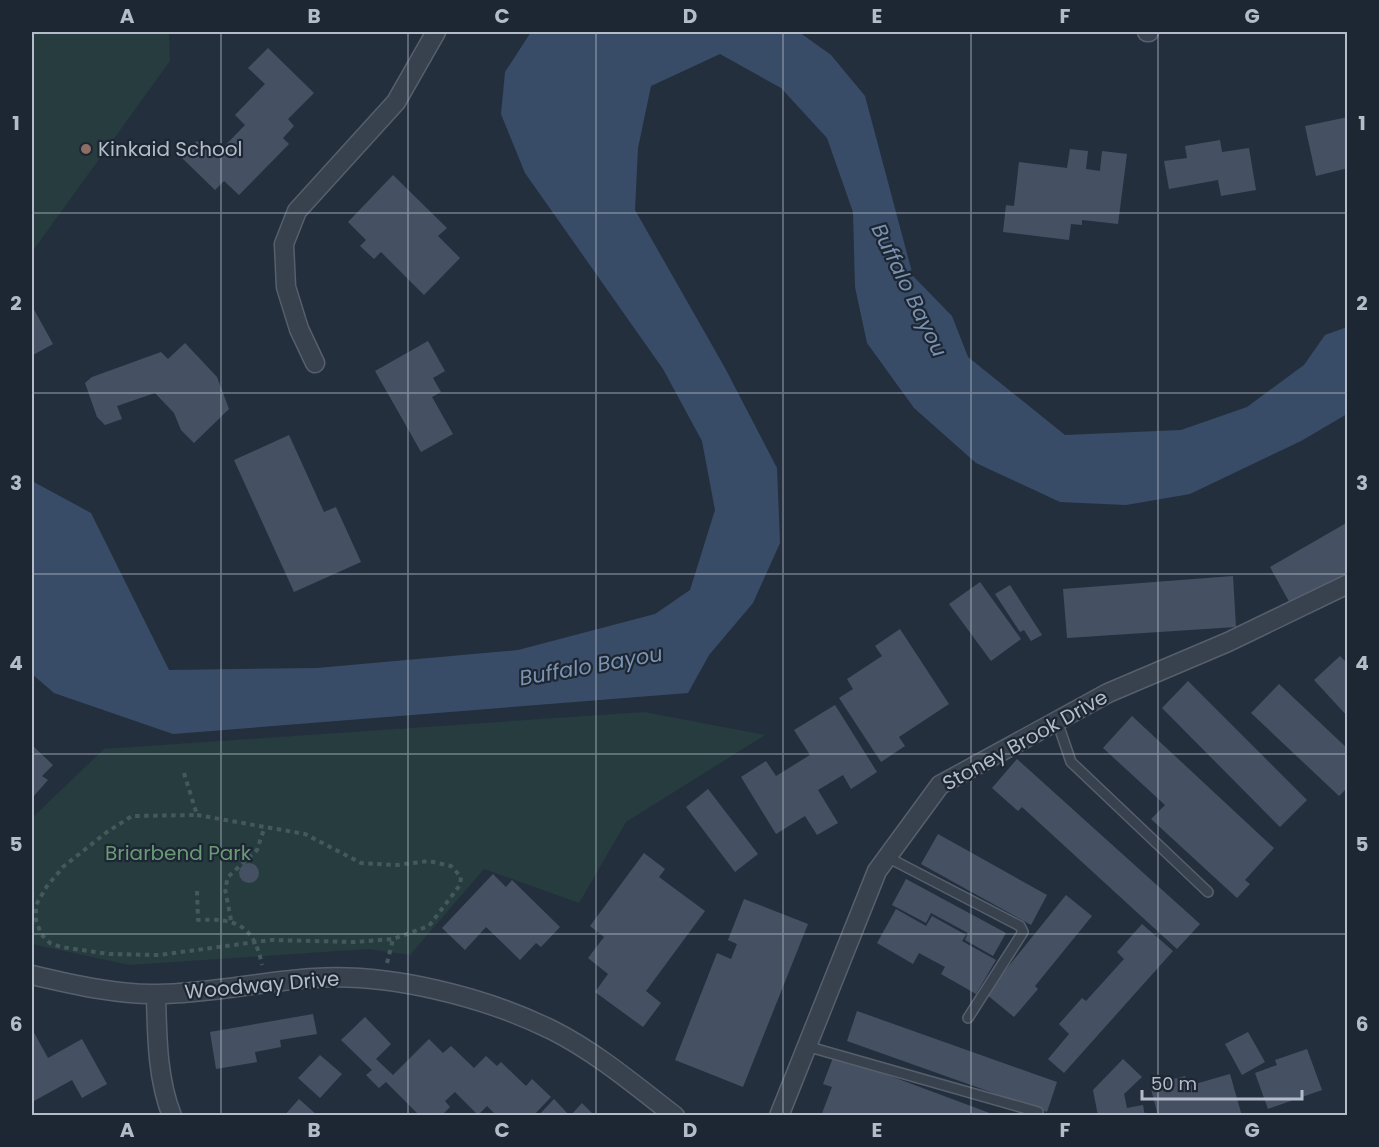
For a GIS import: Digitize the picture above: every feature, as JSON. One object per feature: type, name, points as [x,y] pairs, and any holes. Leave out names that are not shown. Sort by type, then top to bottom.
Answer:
[{"type":"street","points":[[315,363],[299,329],[286,287],[284,244],[297,211],[396,102],[436,32]]},
{"type":"street","name":"Stoney Brook Drive","points":[[778,1116],[877,871],[940,785],[1108,693],[1228,642],[1347,584]]},
{"type":"street","name":"Woodway Drive","points":[[32,975],[75,985],[156,994],[316,978],[358,978],[462,997],[507,1011],[562,1036],[629,1081],[675,1116]]},
{"type":"street","points":[[156,994],[157,1043],[165,1099],[172,1116]]},
{"type":"lane","points":[[1057,721],[1071,762],[1208,892]]},
{"type":"lane","points":[[887,857],[1020,926],[1023,932],[968,1018]]},
{"type":"lane","points":[[806,1046],[1038,1112]]},
{"type":"path","points":[[184,773],[197,815]]},
{"type":"path","points":[[197,815],[264,829],[305,834],[361,863],[397,865],[429,861],[452,866],[461,878],[460,885],[429,926],[393,939],[255,942],[159,955],[109,954],[50,943],[41,934],[36,905],[48,886],[64,866],[106,832],[132,816],[197,815]]},
{"type":"path","points":[[231,920],[225,889],[228,877],[257,850],[264,829]]},
{"type":"path","points":[[197,891],[198,920],[231,920],[240,925],[255,942],[265,983]]},
{"type":"path","points":[[32,929],[38,926]]},
{"type":"green space","name":"Kinkaid School","points":[[32,32],[169,32],[170,61],[32,252]]},
{"type":"green space","name":"Briarbend Park","points":[[644,712],[765,735],[626,822],[579,903],[484,869],[410,955],[368,949],[129,965],[32,944],[32,818],[104,749]]},
{"type":"water","name":"Buffalo Bayou","points":[[531,32],[799,32],[831,55],[865,96],[913,276],[952,316],[968,357],[1065,435],[1181,430],[1247,407],[1304,365],[1325,335],[1347,327],[1347,414],[1301,441],[1190,494],[1126,505],[1060,502],[976,463],[914,408],[867,343],[855,287],[853,212],[827,138],[781,88],[720,54],[651,86],[638,148],[635,210],[725,368],[777,468],[780,543],[753,603],[709,655],[688,693],[173,734],[54,693],[32,674],[32,481],[91,513],[169,670],[317,668],[518,650],[655,614],[690,590],[715,510],[702,441],[663,369],[525,173],[501,114],[505,72]]},
{"type":"building","points":[[268,48],[314,93],[288,119],[294,126],[283,138],[289,144],[239,195],[224,181],[215,190],[181,157],[197,141],[214,157],[245,125],[235,115],[265,84],[248,68]]},
{"type":"building","points":[[1348,117],[1348,168],[1316,176],[1305,126]]},
{"type":"building","points":[[1220,140],[1222,152],[1249,148],[1256,190],[1221,196],[1218,180],[1169,189],[1164,161],[1187,158],[1185,146]]},
{"type":"building","points":[[1070,149],[1088,151],[1086,169],[1100,171],[1102,151],[1127,154],[1118,224],[1082,220],[1082,225],[1071,224],[1069,240],[1003,232],[1006,205],[1014,206],[1019,162],[1067,168]]},
{"type":"building","points":[[393,175],[447,228],[438,236],[460,258],[424,295],[381,252],[374,259],[360,246],[366,240],[348,222]]},
{"type":"building","points":[[32,306],[53,344],[33,355],[32,353]]},
{"type":"building","points":[[428,341],[445,371],[433,378],[441,392],[432,397],[453,434],[421,452],[375,371]]},
{"type":"building","points":[[185,343],[217,377],[229,409],[194,443],[181,430],[174,413],[155,393],[117,406],[122,419],[105,425],[97,417],[85,383],[92,377],[161,352],[168,359]]},
{"type":"building","points":[[289,435],[324,512],[336,507],[361,562],[294,592],[234,460]]},
{"type":"building","points":[[1348,522],[1348,577],[1292,607],[1270,567]]},
{"type":"building","points":[[1233,576],[1236,627],[1067,638],[1063,589]]},
{"type":"building","points":[[980,582],[1021,639],[991,661],[949,604]]},
{"type":"building","points":[[1010,585],[1042,635],[1031,641],[1024,630],[1020,632],[995,594]]},
{"type":"building","points":[[900,629],[949,704],[899,737],[905,746],[881,762],[839,698],[853,689],[847,679],[882,656],[875,646]]},
{"type":"building","points":[[1340,656],[1348,664],[1348,717],[1314,680]]},
{"type":"building","points":[[1188,681],[1307,800],[1280,827],[1162,708]]},
{"type":"building","points":[[1279,684],[1348,749],[1348,787],[1339,796],[1251,713]]},
{"type":"building","points":[[835,705],[877,772],[851,789],[843,775],[818,790],[838,823],[817,835],[805,816],[776,834],[741,777],[766,761],[776,776],[810,755],[794,730]]},
{"type":"building","points":[[1132,716],[1274,848],[1245,880],[1250,884],[1237,898],[1151,819],[1165,805],[1103,748]]},
{"type":"building","points":[[32,745],[53,765],[42,776],[48,780],[32,798]]},
{"type":"building","points":[[1017,759],[1200,924],[1177,949],[1022,807],[1018,811],[992,788]]},
{"type":"building","points":[[708,789],[758,854],[735,872],[686,807]]},
{"type":"building","points":[[938,834],[1047,895],[1031,925],[921,864]]},
{"type":"building","points":[[644,853],[665,869],[659,877],[705,911],[646,991],[661,1003],[643,1027],[595,992],[608,974],[588,958],[604,937],[590,926]]},
{"type":"building","points":[[249,863],[256,866],[259,873],[256,880],[249,883],[242,880],[239,873],[242,866]]},
{"type":"building","points":[[493,874],[506,887],[512,880],[560,927],[541,947],[536,943],[520,960],[486,927],[465,950],[442,928]]},
{"type":"building","points":[[906,879],[1006,933],[993,956],[965,940],[968,933],[931,913],[926,923],[892,905]]},
{"type":"building","points":[[1066,895],[1092,916],[1035,986],[1038,989],[1014,1017],[986,994]]},
{"type":"building","points":[[744,899],[808,924],[743,1087],[675,1060],[717,953],[731,959],[737,944],[728,940]]},
{"type":"building","points":[[896,909],[926,926],[932,916],[966,935],[962,941],[996,960],[976,994],[941,974],[945,967],[919,953],[913,964],[877,943]]},
{"type":"building","points":[[1142,924],[1173,951],[1064,1073],[1048,1059],[1069,1034],[1059,1024],[1082,998],[1086,1001],[1124,959],[1117,952]]},
{"type":"building","points":[[857,1011],[1057,1082],[1047,1112],[847,1041]]},
{"type":"building","points":[[313,1014],[317,1034],[280,1040],[281,1047],[255,1052],[257,1062],[216,1069],[210,1032]]},
{"type":"building","points":[[365,1017],[391,1044],[376,1059],[393,1075],[429,1039],[443,1053],[451,1046],[474,1068],[486,1056],[497,1066],[501,1062],[526,1086],[532,1079],[551,1097],[533,1116],[497,1116],[487,1106],[478,1115],[455,1092],[445,1101],[450,1107],[441,1116],[420,1116],[386,1082],[379,1088],[366,1075],[372,1070],[341,1040]]},
{"type":"building","points":[[32,1029],[48,1058],[82,1039],[107,1084],[82,1098],[72,1080],[34,1101]]},
{"type":"building","points":[[1248,1032],[1265,1062],[1242,1075],[1225,1044]]},
{"type":"building","points":[[1307,1049],[1322,1090],[1268,1109],[1255,1073],[1277,1065],[1275,1060]]},
{"type":"building","points":[[320,1055],[342,1074],[320,1098],[298,1078]]},
{"type":"building","points":[[834,1055],[995,1115],[821,1116],[832,1087],[823,1084]]},
{"type":"building","points":[[1123,1059],[1142,1077],[1124,1094],[1127,1108],[1143,1105],[1145,1116],[1098,1116],[1093,1090]]},
{"type":"building","points":[[1230,1074],[1242,1116],[1158,1116],[1150,1085],[1185,1076],[1188,1086]]},
{"type":"building","points":[[299,1099],[318,1116],[284,1116]]},
{"type":"building","points":[[554,1099],[570,1116],[538,1116]]},
{"type":"building","points":[[582,1103],[595,1116],[570,1116]]},
{"type":"place","name":"Kinkaid School","points":[[86,149]]}]
